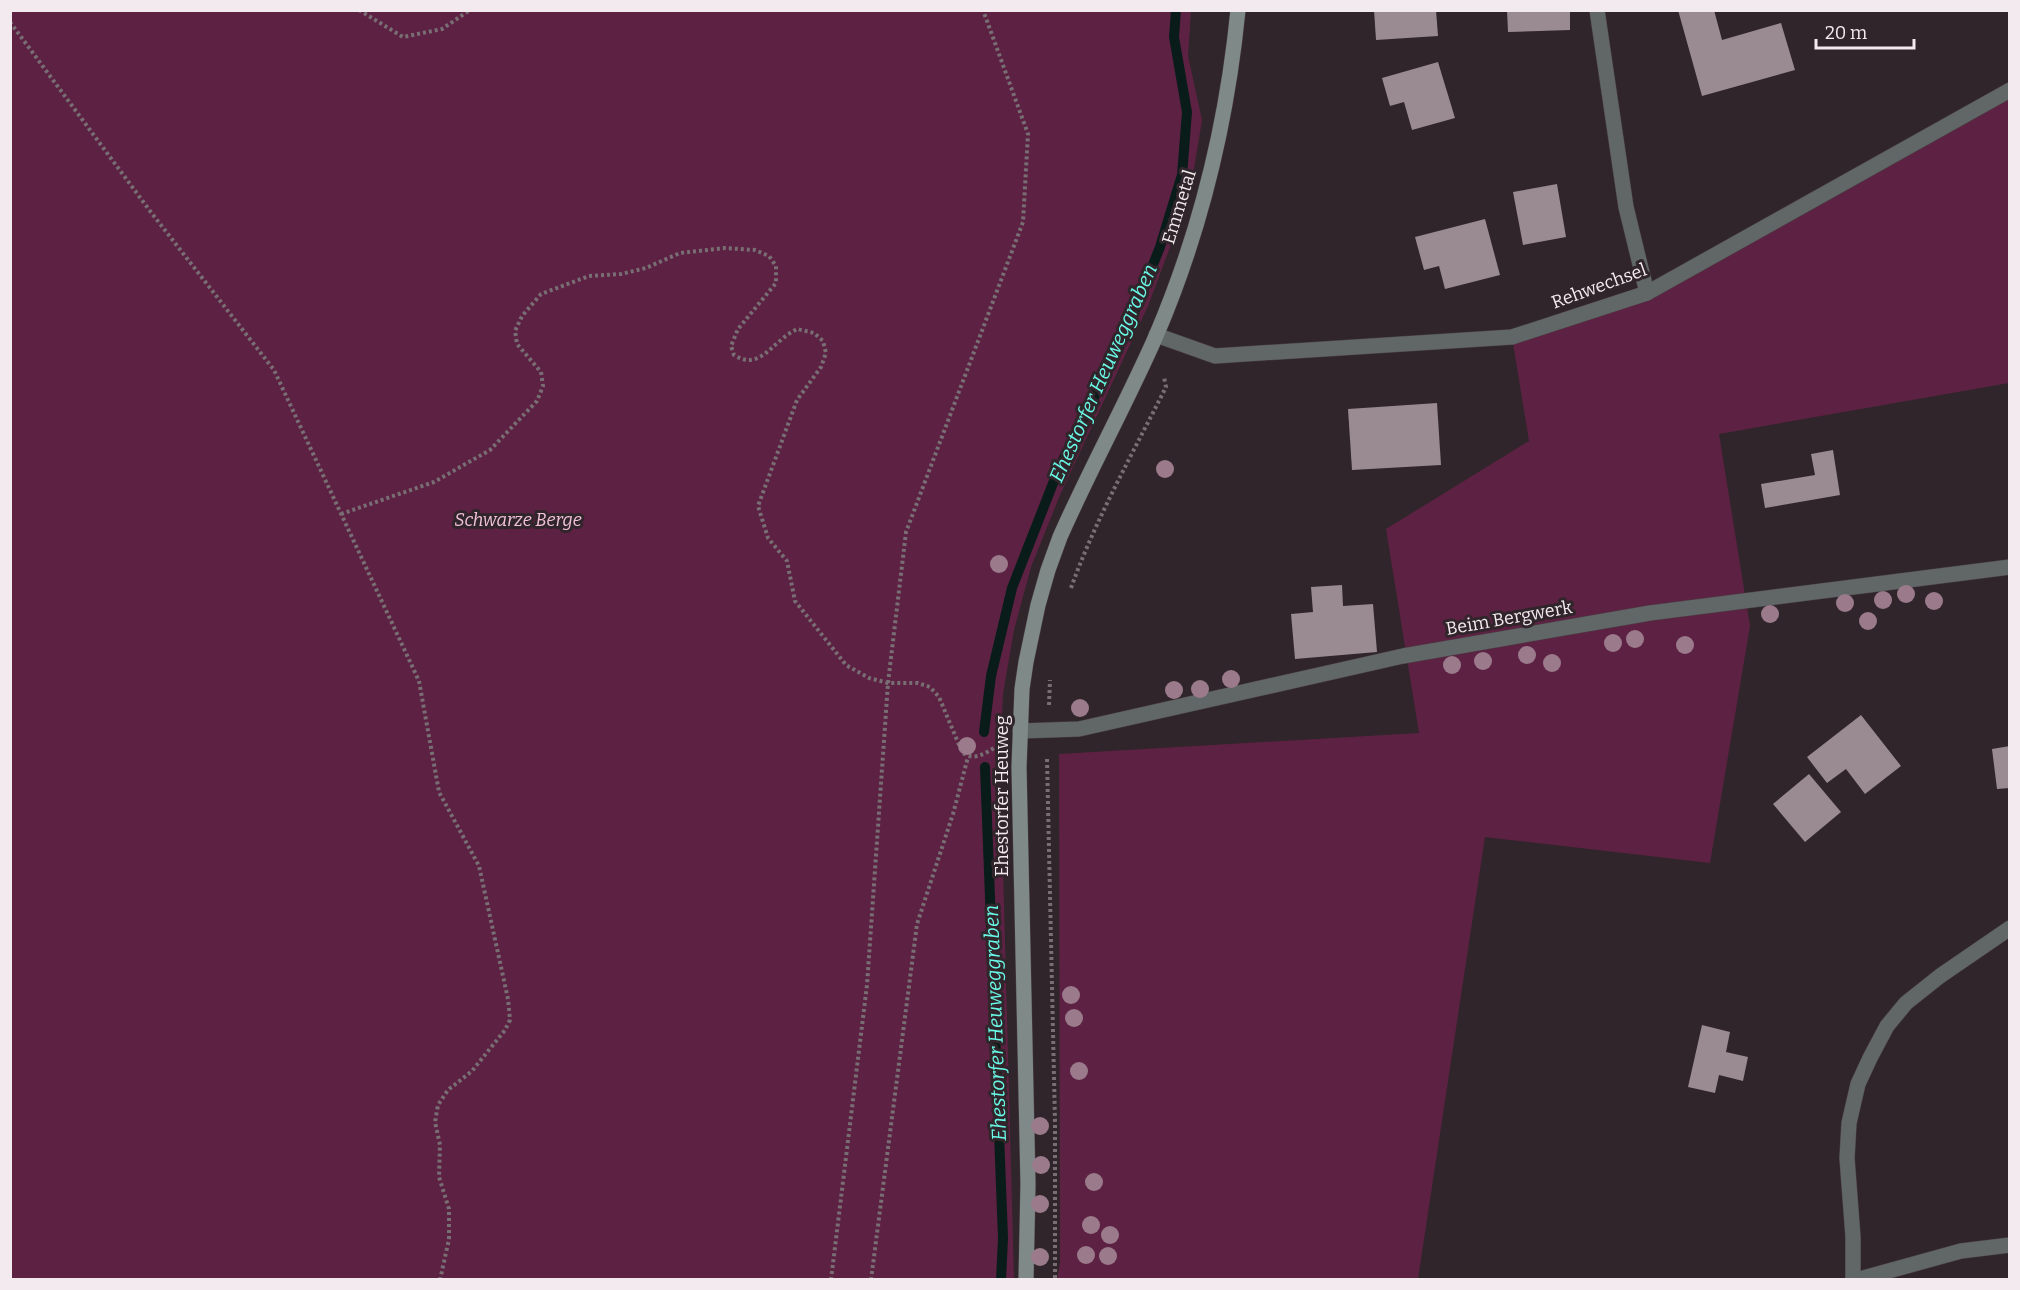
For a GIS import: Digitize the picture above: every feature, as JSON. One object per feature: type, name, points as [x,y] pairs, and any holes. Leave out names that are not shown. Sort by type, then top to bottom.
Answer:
[{"type":"main road","name":"Emmetal","points":[[1108,437],[1156,335],[1195,226],[1217,147],[1238,10]]},
{"type":"main road","name":"Ehestorfer Heuweg","points":[[1026,1280],[1028,1184],[1019,767],[1026,662],[1048,570],[1074,507],[1108,437]]},
{"type":"street","points":[[1597,10],[1626,207],[1647,293]]},
{"type":"street","name":"Rehwechsel","points":[[1156,335],[1215,356],[1512,337],[1647,293],[2010,90]]},
{"type":"street","name":"Beim Bergwerk","points":[[1020,731],[1080,729],[1403,656],[1650,613],[2010,567]]},
{"type":"street","points":[[2010,928],[1906,1002],[1887,1026],[1858,1084],[1849,1123],[1847,1158],[1854,1280],[1961,1251],[2010,1245]]},
{"type":"path","points":[[359,10],[403,37],[442,29],[470,10]]},
{"type":"path","points":[[831,1280],[867,985],[888,683],[906,532],[1023,222],[1028,134],[983,10]]},
{"type":"path","points":[[10,22],[150,211],[274,370],[418,681],[439,792],[479,866],[508,999],[510,1020],[505,1030],[472,1071],[448,1090],[438,1105],[435,1122],[440,1145],[439,1177],[449,1209],[449,1239],[440,1280]]},
{"type":"path","points":[[341,514],[434,482],[481,456],[490,450],[537,401],[543,386],[541,372],[517,344],[515,331],[522,316],[541,294],[589,276],[621,274],[646,268],[680,253],[725,248],[755,250],[769,256],[776,266],[776,283],[738,329],[731,346],[734,355],[743,360],[752,360],[764,355],[783,337],[797,329],[814,333],[823,341],[826,353],[821,367],[796,400],[758,506],[768,538],[788,561],[795,601],[846,665],[869,678],[888,683],[918,683],[930,687],[939,697],[962,752],[968,757],[977,757],[1020,731]]},
{"type":"path","points":[[1070,589],[1097,524],[1166,387],[1156,335]]},
{"type":"path","points":[[1049,705],[1051,670]]},
{"type":"path","points":[[871,1280],[917,924],[953,814],[968,757]]},
{"type":"path","points":[[1047,759],[1054,1011],[1055,1280]]},
{"type":"green space","name":"Schwarze Berge","points":[[10,11],[1191,11],[1188,56],[1202,120],[1194,169],[1172,242],[1148,306],[1060,495],[1031,567],[1014,630],[1003,694],[1000,755],[1014,1279],[11,1279]]},
{"type":"green space","points":[[2009,90],[2009,383],[1719,434],[1750,626],[1710,863],[1485,837],[1418,1279],[1057,1280],[1060,1263],[1059,754],[1419,733],[1386,529],[1529,441],[1512,337],[1647,293]]},
{"type":"building","points":[[1374,10],[1436,10],[1438,36],[1376,40]]},
{"type":"building","points":[[1507,10],[1570,10],[1570,30],[1508,32]]},
{"type":"building","points":[[1678,10],[1714,10],[1722,40],[1781,23],[1795,70],[1702,96]]},
{"type":"building","points":[[1438,62],[1455,118],[1412,130],[1404,102],[1390,106],[1382,78]]},
{"type":"building","points":[[1557,184],[1566,237],[1523,245],[1513,192]]},
{"type":"building","points":[[1485,219],[1500,275],[1445,289],[1439,266],[1424,270],[1415,237]]},
{"type":"building","points":[[1437,403],[1441,465],[1352,470],[1348,409]]},
{"type":"building","points":[[1833,450],[1840,495],[1765,508],[1761,484],[1815,475],[1811,454]]},
{"type":"building","points":[[1342,585],[1343,606],[1373,604],[1377,652],[1295,659],[1291,614],[1313,612],[1311,587]]},
{"type":"building","points":[[1861,715],[1901,766],[1865,794],[1846,769],[1827,783],[1807,757]]},
{"type":"building","points":[[2010,746],[2010,788],[1997,789],[1992,749]]},
{"type":"building","points":[[1809,774],[1841,812],[1805,842],[1773,804]]},
{"type":"building","points":[[1702,1025],[1730,1032],[1726,1052],[1748,1057],[1743,1081],[1719,1075],[1715,1093],[1688,1087]]},
{"type":"waterway","name":"Ehestorfer Heuweggraben","points":[[984,732],[991,676],[1012,588],[1059,468],[1125,335],[1160,247],[1182,175],[1187,112],[1174,37],[1176,10]]},
{"type":"waterway","name":"Ehestorfer Heuweggraben","points":[[985,767],[1003,1238],[1001,1280]]}]
